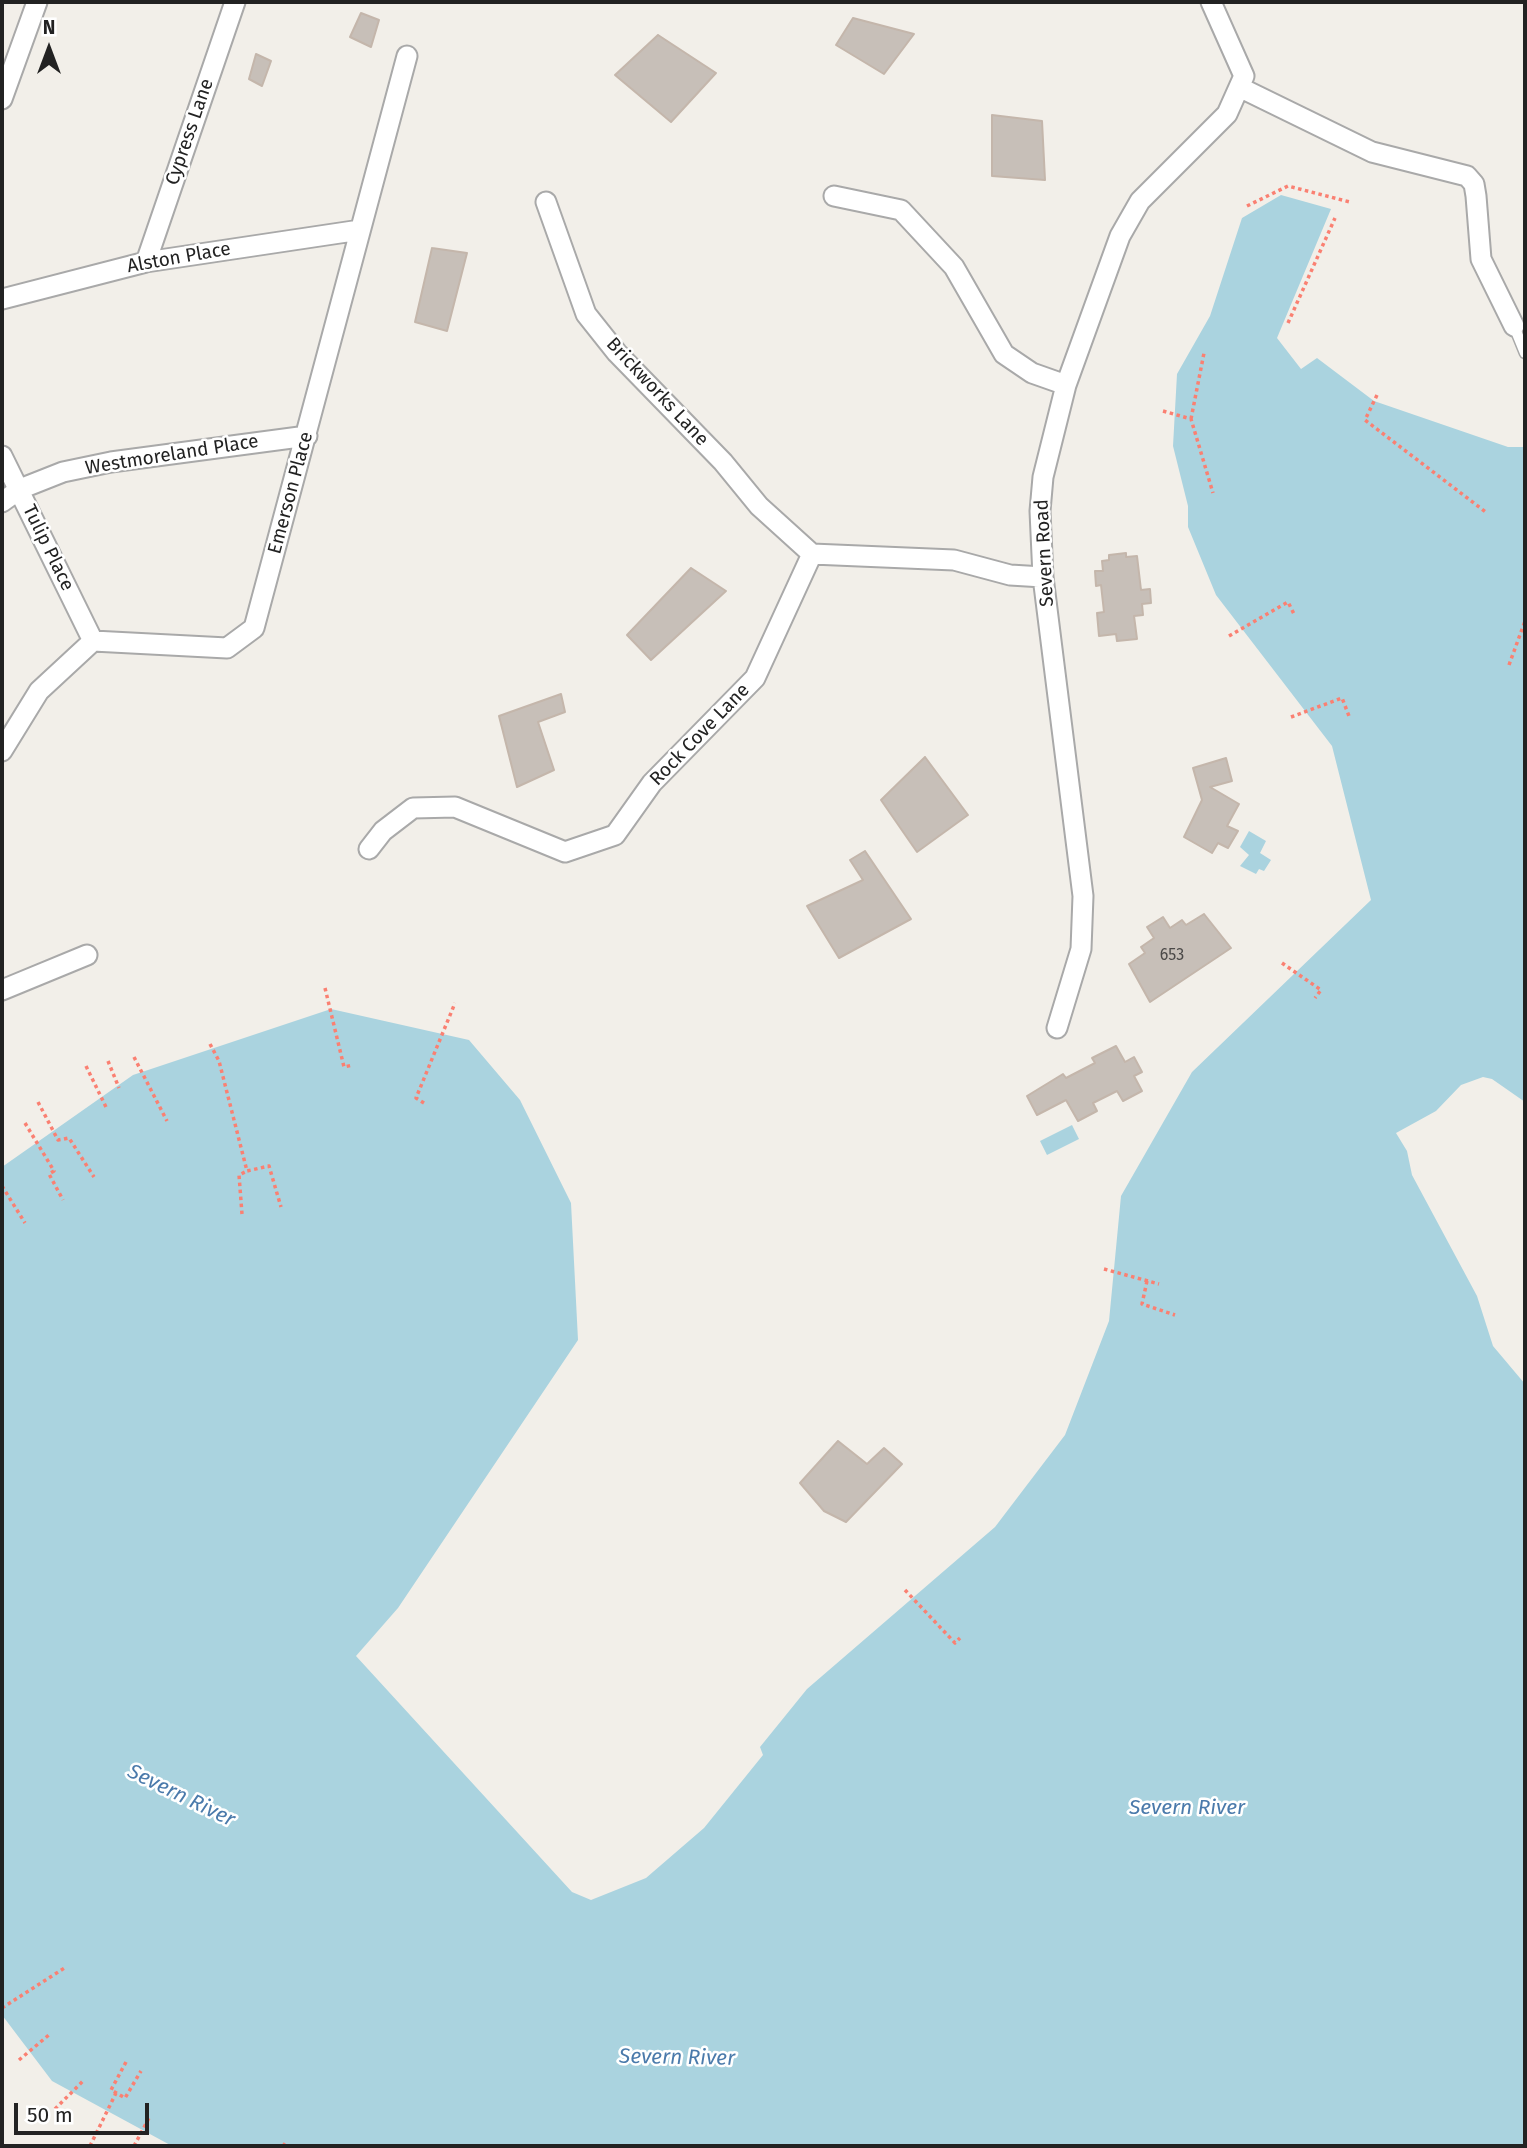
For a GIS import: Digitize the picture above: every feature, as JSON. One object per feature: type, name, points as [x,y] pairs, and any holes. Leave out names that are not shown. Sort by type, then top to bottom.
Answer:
[{"type":"street","points":[[2,99],[37,2]]},
{"type":"street","name":"Cypress Lane","points":[[146,261],[235,2]]},
{"type":"street","points":[[1210,2],[1244,76],[1239,87],[1372,152],[1467,176],[1474,184],[1476,195],[1481,258],[1514,326]]},
{"type":"street","name":"Emerson Place","points":[[93,641],[227,648],[254,628],[407,55]]},
{"type":"street","name":"Severn Road","points":[[1057,1028],[1081,949],[1083,896],[1043,577],[1040,510],[1043,477],[1066,385],[1119,236],[1140,201],[1227,114],[1239,87]]},
{"type":"street","points":[[834,196],[901,209],[954,267],[1004,354],[1032,373],[1066,385]]},
{"type":"street","name":"Brickworks Lane","points":[[546,202],[586,314],[617,353],[723,462],[759,506],[812,554]]},
{"type":"street","name":"Alston Place","points":[[2,299],[146,261],[360,230]]},
{"type":"street","name":"Westmoreland Place","points":[[2,502],[20,489],[63,472],[111,461],[307,436]]},
{"type":"street","name":"Tulip Place","points":[[2,456],[93,641]]},
{"type":"street","points":[[812,554],[954,560],[1010,575],[1043,577]]},
{"type":"street","name":"Rock Cove Lane","points":[[369,849],[383,831],[412,808],[455,807],[565,852],[615,835],[652,783],[755,678],[812,554]]},
{"type":"street","points":[[2,751],[39,691],[93,641]]},
{"type":"street","points":[[2,990],[87,955]]},
{"type":"lane","points":[[1514,326],[1525,353]]},
{"type":"path","points":[[1247,206],[1288,186],[1350,202]]},
{"type":"path","points":[[1287,323],[1335,218]]},
{"type":"path","points":[[1204,353],[1191,419],[1213,493]]},
{"type":"path","points":[[1377,395],[1365,420],[1487,513]]},
{"type":"path","points":[[1163,411],[1191,419]]},
{"type":"path","points":[[1229,636],[1288,603],[1294,614]]},
{"type":"path","points":[[1509,665],[1525,621]]},
{"type":"path","points":[[1291,717],[1342,698],[1349,716]]},
{"type":"path","points":[[1282,963],[1321,990],[1315,998]]},
{"type":"path","points":[[325,988],[344,1067],[353,1065]]},
{"type":"path","points":[[424,1103],[416,1098],[455,1003]]},
{"type":"path","points":[[210,1044],[219,1061],[247,1171]]},
{"type":"path","points":[[134,1058],[167,1121]]},
{"type":"path","points":[[108,1061],[119,1088]]},
{"type":"path","points":[[86,1066],[106,1107]]},
{"type":"path","points":[[38,1102],[58,1140],[69,1138],[94,1177]]},
{"type":"path","points":[[26,1123],[54,1171],[49,1174],[63,1200]]},
{"type":"path","points":[[242,1214],[239,1175],[269,1166],[281,1207]]},
{"type":"path","points":[[2,1186],[26,1223]]},
{"type":"path","points":[[1104,1269],[1159,1284]]},
{"type":"path","points":[[1147,1281],[1142,1304],[1175,1315]]},
{"type":"path","points":[[905,1590],[954,1643],[960,1638]]},
{"type":"path","points":[[2,2008],[66,1967]]},
{"type":"path","points":[[19,2060],[50,2034]]},
{"type":"path","points":[[126,2062],[111,2090],[125,2098],[141,2071]]},
{"type":"path","points":[[55,2109],[84,2080]]},
{"type":"path","points":[[90,2146],[116,2093]]},
{"type":"path","points":[[134,2146],[149,2118]]},
{"type":"water","name":"Severn River","points":[[1281,195],[1331,209],[1277,338],[1301,369],[1317,358],[1374,401],[1508,447],[1525,447],[1525,1102],[1492,1079],[1483,1077],[1461,1085],[1436,1111],[1396,1133],[1407,1151],[1412,1175],[1477,1296],[1493,1346],[1525,1384],[1525,2146],[172,2146],[52,2081],[2,2015],[2,1167],[133,1075],[331,1009],[469,1040],[520,1100],[571,1203],[578,1340],[398,1608],[356,1656],[572,1892],[591,1900],[646,1878],[704,1828],[763,1755],[760,1747],[807,1689],[995,1527],[1065,1435],[1109,1321],[1121,1196],[1192,1072],[1371,900],[1332,746],[1216,595],[1188,527],[1188,506],[1173,446],[1177,374],[1210,316],[1242,218]]},
{"type":"water","points":[[1249,831],[1266,841],[1260,853],[1271,860],[1264,871],[1259,869],[1256,874],[1240,866],[1249,855],[1240,847]]},
{"type":"water","points":[[1072,1125],[1079,1139],[1047,1155],[1040,1141]]},
{"type":"building","points":[[361,13],[379,20],[371,47],[350,37]]},
{"type":"building","points":[[853,18],[914,34],[884,74],[836,45]]},
{"type":"building","points":[[658,35],[716,73],[671,122],[615,75]]},
{"type":"building","points":[[256,54],[271,61],[262,86],[249,79]]},
{"type":"building","points":[[992,115],[1042,121],[1045,180],[992,176]]},
{"type":"building","points":[[432,248],[467,253],[447,331],[415,322]]},
{"type":"building","points":[[1126,553],[1126,557],[1137,556],[1141,590],[1150,589],[1151,603],[1142,604],[1143,615],[1134,616],[1137,639],[1117,641],[1116,634],[1099,636],[1097,613],[1104,612],[1101,585],[1096,586],[1095,571],[1103,571],[1102,561],[1109,560],[1109,555]]},
{"type":"building","points":[[691,568],[726,591],[651,660],[627,635]]},
{"type":"building","points":[[561,694],[565,712],[538,722],[554,770],[517,787],[499,716]]},
{"type":"building","points":[[925,757],[968,815],[917,852],[881,800]]},
{"type":"building","points":[[1226,758],[1232,781],[1210,787],[1239,804],[1227,826],[1238,831],[1228,848],[1218,843],[1212,853],[1184,837],[1202,800],[1193,768]]},
{"type":"building","points":[[865,851],[911,919],[839,958],[807,906],[863,880],[850,860]]},
{"type":"building","points":[[1204,914],[1231,948],[1150,1002],[1129,964],[1145,953],[1141,947],[1154,938],[1147,927],[1163,917],[1170,928],[1182,920],[1186,925]]},
{"type":"building","points":[[1116,1046],[1125,1062],[1134,1057],[1142,1072],[1134,1076],[1142,1091],[1123,1101],[1117,1091],[1093,1103],[1097,1111],[1078,1121],[1066,1100],[1037,1115],[1027,1096],[1063,1074],[1066,1078],[1095,1063],[1092,1058]]},
{"type":"building","points":[[838,1441],[867,1464],[884,1448],[902,1464],[846,1522],[824,1511],[800,1483]]}]
